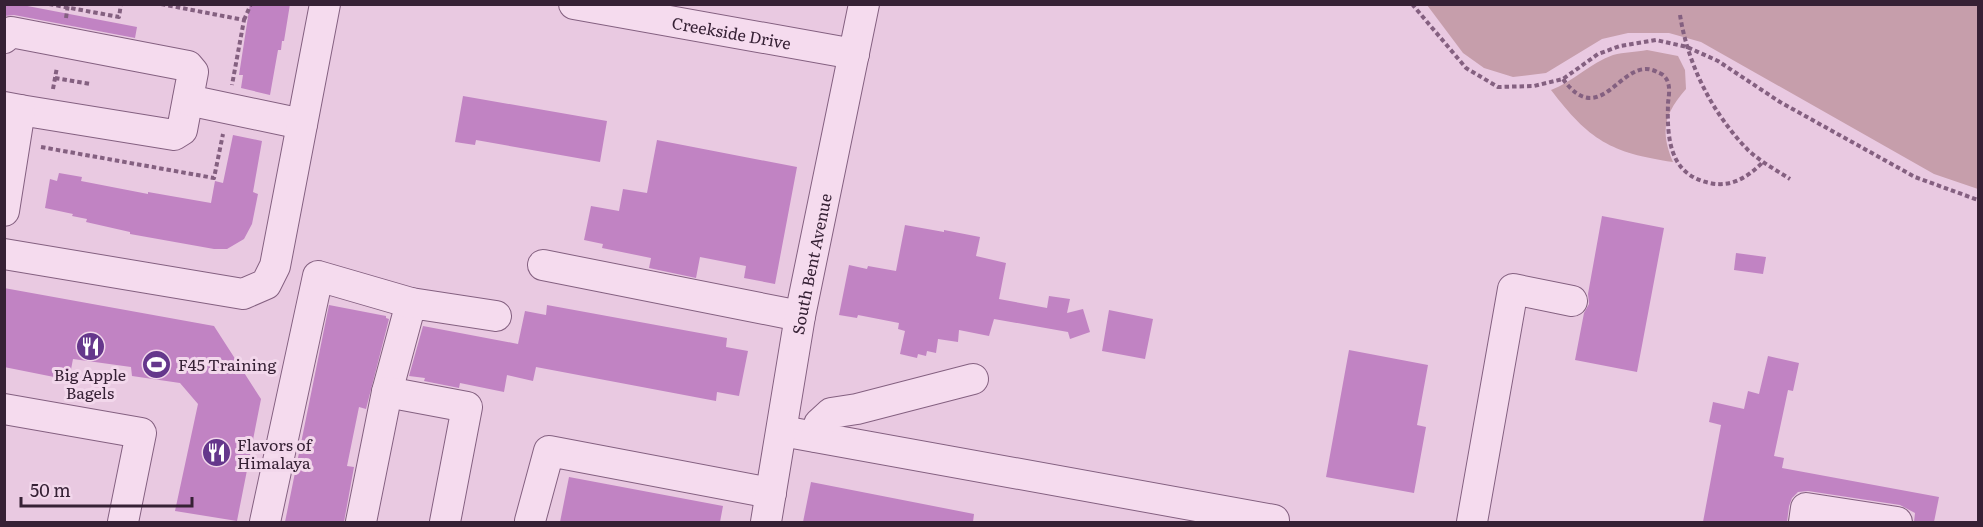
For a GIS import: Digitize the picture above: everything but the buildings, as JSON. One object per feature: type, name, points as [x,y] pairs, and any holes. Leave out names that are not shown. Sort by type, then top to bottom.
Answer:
[{"type":"street","points":[[4,254],[243,294],[266,284],[275,266],[325,4]]},
{"type":"street","name":"Creekside Drive","points":[[574,4],[854,54]]},
{"type":"street","name":"South Bent Avenue","points":[[766,522],[800,316],[864,4]]},
{"type":"street","points":[[4,39],[11,32],[188,66],[193,72],[182,130],[174,135],[12,108],[4,211]]},
{"type":"street","points":[[188,100],[302,124]]},
{"type":"street","points":[[543,265],[800,316]]},
{"type":"street","points":[[266,522],[318,276],[411,303],[496,316]]},
{"type":"street","points":[[1472,522],[1513,289],[1572,301]]},
{"type":"street","points":[[361,522],[387,392],[411,303]]},
{"type":"street","points":[[816,437],[819,424],[831,413],[857,409],[973,379]]},
{"type":"street","points":[[387,392],[467,407],[445,522]]},
{"type":"street","points":[[6,418],[141,433],[123,522]]},
{"type":"street","points":[[782,431],[1274,521]]},
{"type":"street","points":[[530,521],[549,451],[771,493]]},
{"type":"street","points":[[1804,522],[1806,508],[1857,519],[1897,522]]},
{"type":"path","points":[[49,4],[119,17],[121,4]]},
{"type":"path","points":[[161,4],[244,20]]},
{"type":"path","points":[[231,91],[244,20],[250,4]]},
{"type":"path","points":[[1412,4],[1466,68],[1498,87],[1534,86],[1563,79],[1598,54],[1620,46],[1656,40],[1687,47],[1718,61],[1780,102],[1916,177],[1978,200]]},
{"type":"path","points":[[1680,15],[1687,47],[1712,105],[1749,151],[1790,179]]},
{"type":"path","points":[[1563,79],[1579,95],[1594,98],[1611,91],[1637,69],[1651,69],[1665,77],[1670,88],[1667,128],[1669,144],[1679,167],[1696,180],[1713,184],[1734,183],[1753,172],[1763,162]]},
{"type":"path","points":[[55,78],[90,84]]},
{"type":"shaded area","points":[[1427,5],[1978,5],[1978,189],[1934,174],[1701,42],[1669,33],[1628,33],[1602,39],[1546,73],[1513,77],[1484,68],[1463,53]]},
{"type":"shaded area","points":[[1647,50],[1678,56],[1685,70],[1686,89],[1673,107],[1666,123],[1666,141],[1673,162],[1633,154],[1603,141],[1577,121],[1551,90],[1605,58]]},
{"type":"place","name":"Big Apple Bagels","points":[[90,346]]},
{"type":"place","name":"F45 Training","points":[[157,364]]},
{"type":"place","name":"Flavors of Himalaya","points":[[216,453]]}]
